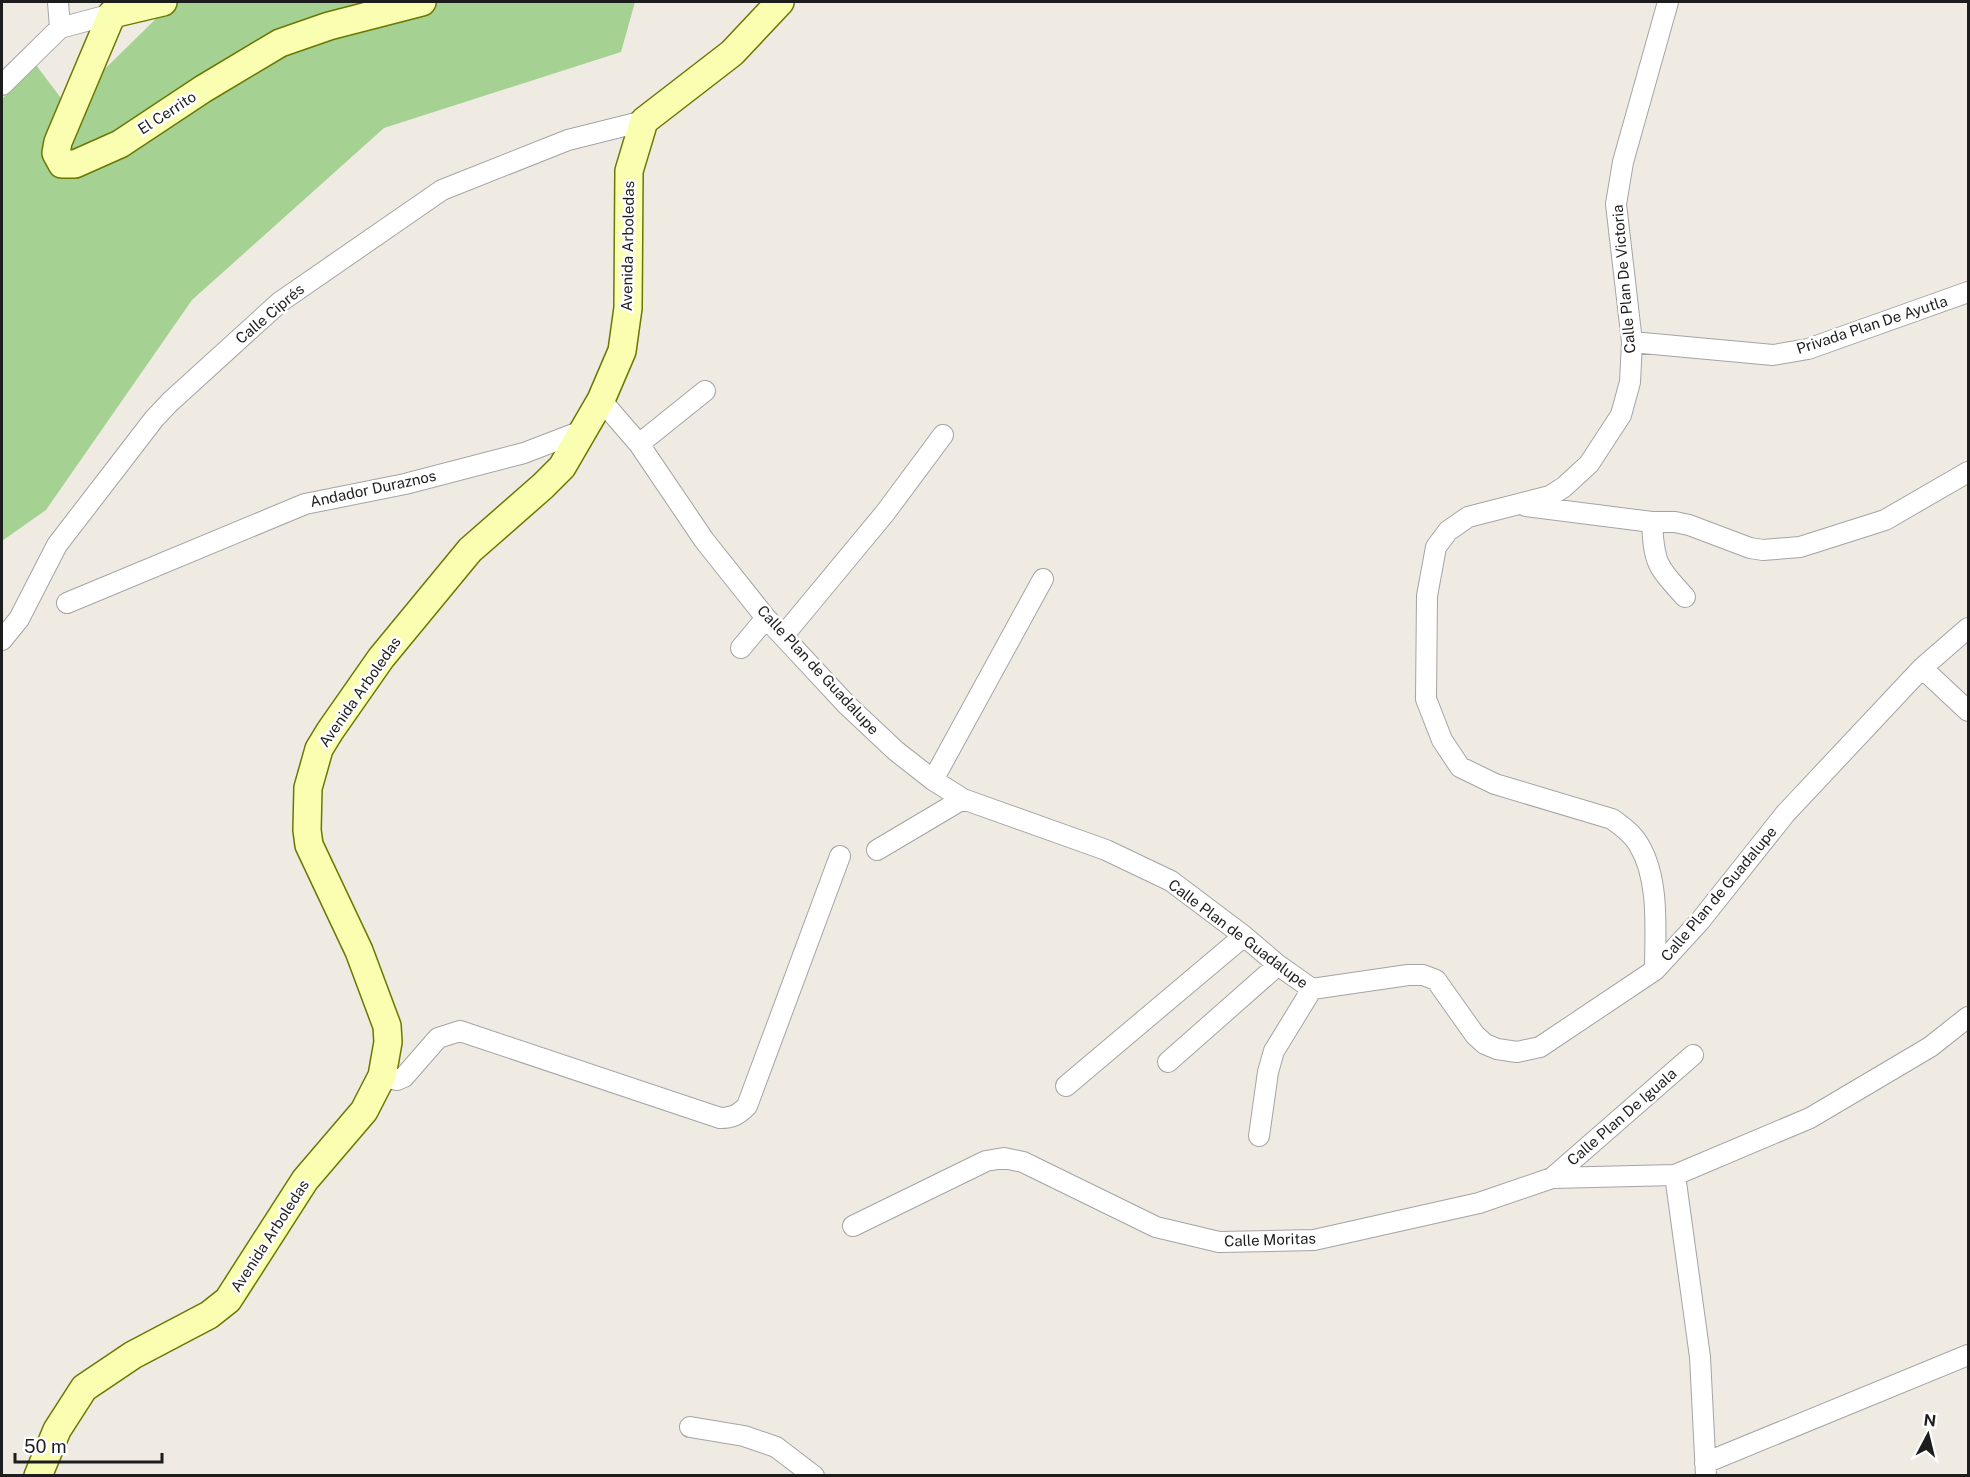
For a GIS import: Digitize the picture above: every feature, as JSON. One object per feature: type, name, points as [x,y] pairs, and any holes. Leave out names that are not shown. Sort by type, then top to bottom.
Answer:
[{"type":"main road","points":[[112,14],[163,2]]},
{"type":"main road","name":"El Cerrito","points":[[112,14],[58,142],[56,153],[62,164],[75,164],[120,144],[202,89],[280,44],[329,26],[422,2]]},
{"type":"main road","points":[[644,121],[732,52],[780,2]]},
{"type":"main road","name":"Avenida Arboledas","points":[[38,1476],[57,1430],[84,1388],[133,1355],[209,1315],[228,1300],[305,1180],[364,1111],[382,1076],[388,1042],[387,1026],[359,951],[309,845],[308,788],[319,749],[381,658],[470,550],[562,467],[601,399],[622,351],[628,308],[629,171],[644,121]]},
{"type":"street","points":[[58,2],[60,28]]},
{"type":"street","name":"Calle Plan De Victoria","points":[[1655,970],[1655,914],[1651,876],[1639,844],[1626,829],[1612,819],[1495,784],[1460,767],[1442,740],[1426,699],[1427,596],[1436,547],[1448,531],[1467,517],[1550,496],[1564,487],[1589,464],[1621,415],[1630,382],[1632,342],[1616,204],[1623,162],[1668,2]]},
{"type":"street","points":[[2,85],[60,28],[112,14]]},
{"type":"street","name":"Calle Ciprés","points":[[2,640],[19,618],[57,545],[154,419],[280,302],[442,190],[568,140],[644,121]]},
{"type":"street","name":"Privada Plan De Ayutla","points":[[1632,342],[1773,356],[1808,349],[1968,292]]},
{"type":"street","points":[[639,444],[705,391]]},
{"type":"street","name":"Calle Plan de Guadalupe","points":[[601,399],[639,444],[704,540],[766,618],[847,705],[896,751],[933,780],[963,799],[1106,850],[1171,881],[1312,989],[1408,975],[1423,975],[1436,980],[1475,1035],[1485,1044],[1497,1049],[1517,1052],[1540,1047],[1655,970],[1700,921],[1785,814],[1922,668],[1968,628]]},
{"type":"street","name":"Andador Duraznos","points":[[68,603],[304,504],[405,484],[524,453],[584,430]]},
{"type":"street","points":[[783,636],[885,513],[943,435]]},
{"type":"street","points":[[1516,505],[1652,522],[1675,522],[1750,548],[1763,550],[1800,547],[1885,519],[1968,472]]},
{"type":"street","points":[[1652,522],[1653,549],[1658,566],[1685,597]]},
{"type":"street","points":[[933,780],[1043,579]]},
{"type":"street","points":[[741,648],[766,618]]},
{"type":"street","points":[[1922,668],[1968,711]]},
{"type":"street","points":[[877,850],[963,799]]},
{"type":"street","points":[[382,1076],[397,1080],[404,1077],[438,1038],[460,1031],[720,1118],[731,1118],[740,1114],[747,1106],[840,856]]},
{"type":"street","points":[[1066,1086],[1244,936]]},
{"type":"street","points":[[1168,1062],[1278,964]]},
{"type":"street","points":[[1259,1136],[1268,1072],[1274,1051],[1312,989]]},
{"type":"street","points":[[1968,1017],[1930,1047],[1810,1118],[1674,1175],[1700,1357],[1706,1469],[1968,1355]]},
{"type":"street","name":"Calle Plan De Iguala","points":[[1552,1178],[1693,1055]]},
{"type":"street","name":"Calle Moritas","points":[[853,1226],[986,1161],[1004,1158],[1023,1162],[1156,1227],[1219,1242],[1314,1240],[1479,1203],[1552,1178],[1674,1175]]},
{"type":"street","points":[[690,1427],[744,1436],[776,1447],[814,1476]]},
{"type":"green space","points":[[173,2],[635,2],[621,52],[384,128],[192,300],[46,510],[2,541],[2,99],[36,65],[67,106]]}]
